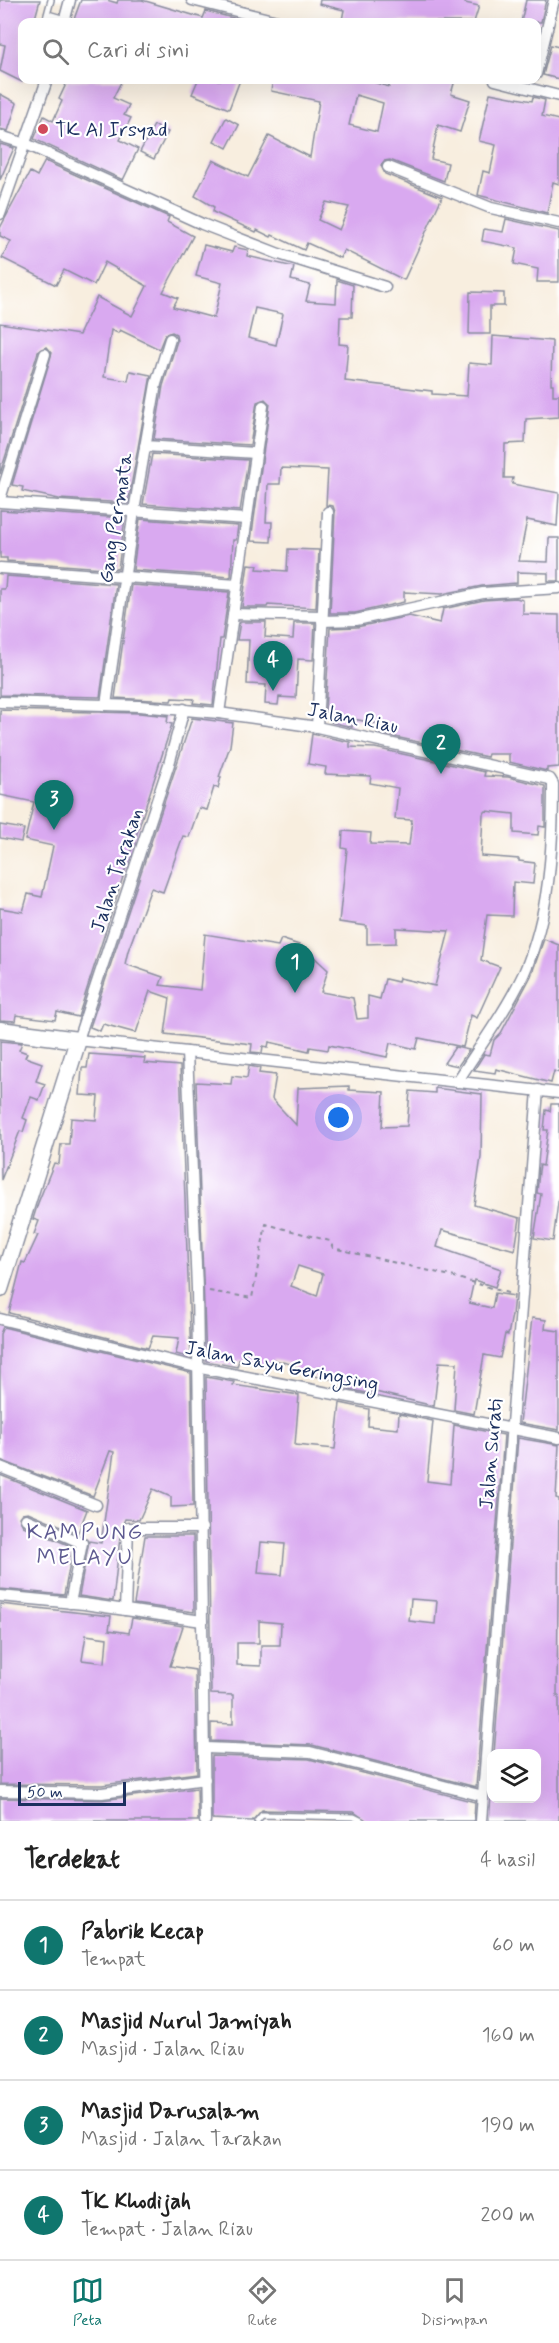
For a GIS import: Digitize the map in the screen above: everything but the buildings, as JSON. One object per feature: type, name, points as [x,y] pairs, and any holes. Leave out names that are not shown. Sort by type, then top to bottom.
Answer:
[{"type":"main road","points":[[0,1030],[78,1040],[0,1289]]},
{"type":"street","points":[[65,18],[70,0]]},
{"type":"street","points":[[541,57],[554,0]]},
{"type":"street","points":[[199,1],[265,18]]},
{"type":"street","points":[[0,214],[46,84]]},
{"type":"street","points":[[534,85],[559,96]]},
{"type":"street","points":[[0,136],[26,144],[202,224],[279,254],[385,287]]},
{"type":"street","points":[[388,167],[491,208],[559,223]]},
{"type":"street","name":"Gang Permata","points":[[106,705],[123,577],[145,446],[170,339]]},
{"type":"street","points":[[45,354],[0,501],[246,519]]},
{"type":"street","points":[[219,714],[263,406]]},
{"type":"street","points":[[145,446],[256,453]]},
{"type":"street","points":[[317,727],[328,512]]},
{"type":"street","points":[[0,568],[237,585]]},
{"type":"street","points":[[233,614],[356,620],[483,593],[559,588]]},
{"type":"street","name":"Jalan Riau","points":[[0,702],[184,709],[317,727],[543,776],[552,781],[548,887],[538,936],[523,973],[504,1009],[457,1082]]},
{"type":"street","name":"Jalan Tarakan","points":[[78,1040],[169,764],[184,709]]},
{"type":"street","points":[[78,1040],[559,1093]]},
{"type":"street","points":[[187,1052],[202,1528],[205,1821]]},
{"type":"street","name":"Jalan Surati","points":[[481,1821],[538,1090]]},
{"type":"street","name":"Jalan Sayu Geringsing","points":[[0,1319],[196,1366],[559,1438]]},
{"type":"street","points":[[0,1467],[96,1505]]},
{"type":"street","points":[[26,1519],[82,1543],[70,1603]]},
{"type":"street","points":[[125,1610],[128,1528],[202,1528]]},
{"type":"street","points":[[0,1596],[202,1621]]},
{"type":"street","points":[[206,1748],[314,1752],[483,1796]]},
{"type":"street","points":[[0,1791],[102,1793],[205,1779]]},
{"type":"lane","points":[[46,18],[51,0]]},
{"type":"lane","points":[[48,14],[57,18]]},
{"type":"lane","points":[[257,1821],[262,1815],[312,1815],[354,1817],[362,1821]]},
{"type":"path","points":[[196,1289],[252,1298],[266,1224],[330,1241],[333,1248],[451,1276],[522,1298]]},
{"type":"place","name":"TK Al Irsyad","points":[[43,129]]},
{"type":"place","name":"TK Khodijah","points":[[273,691]]},
{"type":"place","name":"Masjid Nurul Jamiyah","points":[[441,774]]},
{"type":"place","name":"Masjid Darusalam","points":[[54,830]]},
{"type":"place","name":"Pabrik Kecap","points":[[295,993]]},
{"type":"district","name":"KAMPUNG MELAYU","points":[[85,1544]]}]
